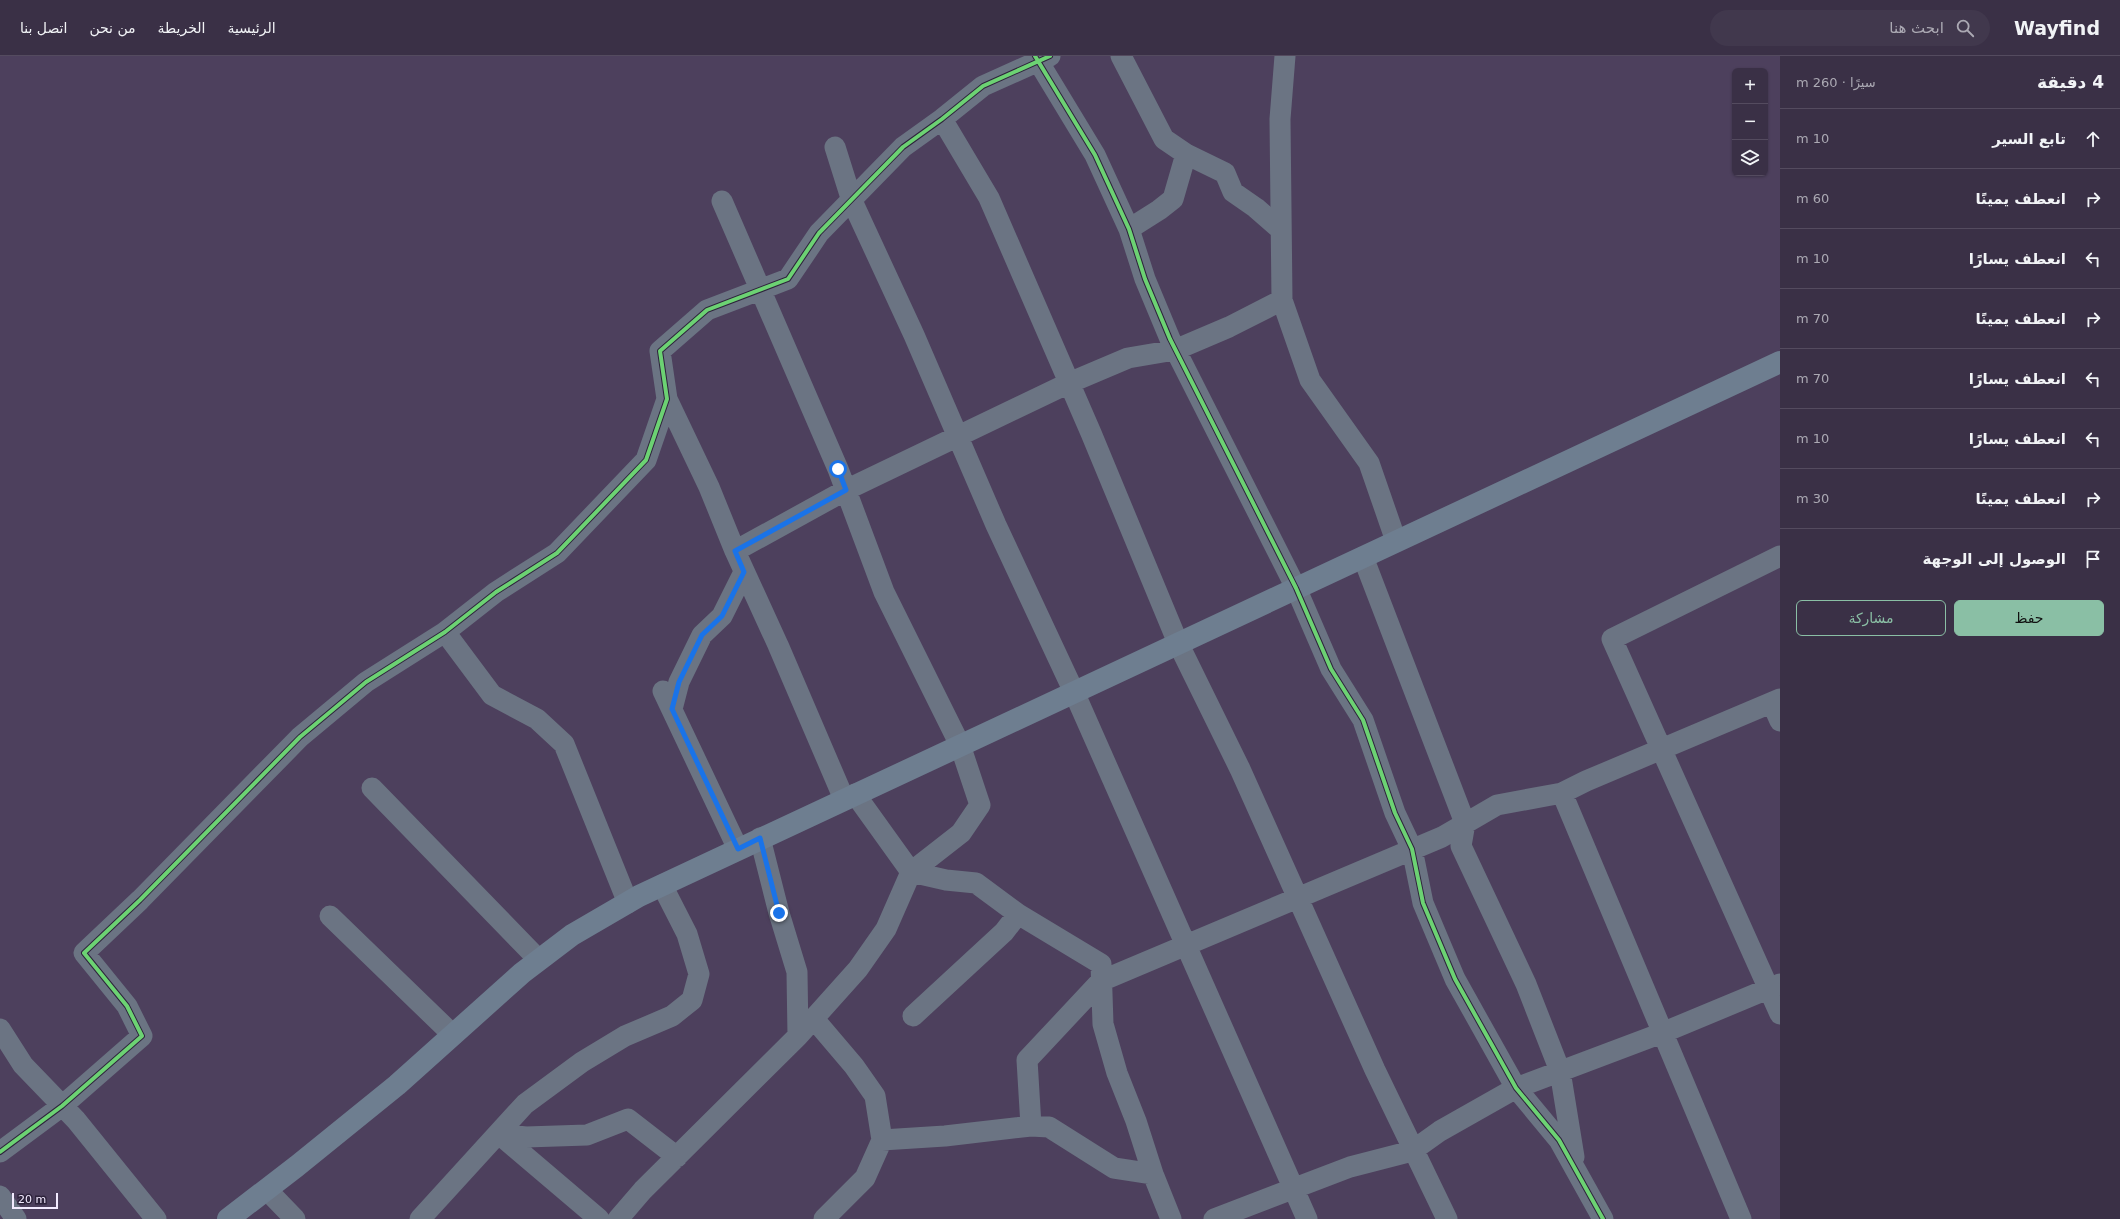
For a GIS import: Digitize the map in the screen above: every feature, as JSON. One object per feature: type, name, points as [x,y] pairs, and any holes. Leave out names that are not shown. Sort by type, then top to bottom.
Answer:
[{"type":"main road","points":[[228,1219],[397,1085],[522,973],[572,935],[628,903],[760,838],[1780,362]]},
{"type":"street","points":[[1121,56],[1164,139],[1186,154],[1225,173],[1233,192],[1256,208],[1280,230]]},
{"type":"street","points":[[1284,56],[1280,119],[1280,230],[1282,300],[1310,380],[1369,463],[1396,541]]},
{"type":"street","points":[[1171,1219],[1153,1174],[1136,1121],[1117,1073],[1105,1031],[1101,964],[1018,914],[976,883],[946,880],[910,872],[849,797],[744,572],[709,487],[667,399],[660,351],[708,310],[788,279],[819,233],[904,147],[942,120],[983,86],[1041,58],[1095,155],[1129,229],[1145,279],[1175,350],[1296,588],[1330,669],[1363,720],[1395,813],[1412,849],[1423,903],[1455,979],[1516,1088],[1559,1140],[1603,1219]]},
{"type":"street","points":[[942,120],[989,198],[1069,383],[1178,643],[1240,769],[1412,1151],[1447,1219]]},
{"type":"street","points":[[835,147],[852,200],[914,335],[996,525],[1074,692],[1187,945],[1307,1219]]},
{"type":"street","points":[[1129,229],[1159,210],[1173,199],[1186,154]]},
{"type":"street","points":[[618,1219],[643,1190],[798,1036],[858,969],[886,929],[910,872],[961,833],[980,805],[960,745],[884,592],[846,490],[722,201]]},
{"type":"street","points":[[735,551],[846,490],[958,438],[1069,383],[1128,358],[1175,350],[1229,327],[1282,300]]},
{"type":"street","points":[[0,1152],[62,1106],[142,1036],[127,1006],[84,953],[140,900],[300,737],[366,682],[445,632],[496,592],[557,554],[646,460],[667,399]]},
{"type":"street","points":[[1780,556],[1612,639],[1662,749],[1774,986],[1780,1014]]},
{"type":"street","points":[[1363,557],[1465,823],[1462,846],[1526,984],[1560,1071],[1576,1171]]},
{"type":"street","points":[[738,849],[668,700],[679,682],[702,635],[722,616],[744,572]]},
{"type":"street","points":[[445,632],[492,696],[537,719],[564,744],[628,903]]},
{"type":"street","points":[[1031,1126],[1028,1060],[1101,981],[1442,837],[1497,805],[1562,793],[1586,781],[1662,749],[1777,708]]},
{"type":"street","points":[[372,788],[539,960]]},
{"type":"street","points":[[1562,793],[1741,1219]]},
{"type":"street","points":[[760,838],[779,913],[797,972],[798,1036]]},
{"type":"street","points":[[420,1219],[525,1104],[582,1062],[625,1036],[672,1016],[692,1000],[698,974],[687,934],[662,885]]},
{"type":"street","points":[[913,1016],[1004,932],[1018,914]]},
{"type":"street","points":[[330,916],[453,1035]]},
{"type":"street","points":[[1214,1219],[1350,1167],[1412,1151],[1440,1131],[1516,1088],[1662,1033],[1774,986]]},
{"type":"street","points":[[814,1019],[854,1066],[875,1096],[882,1140],[865,1178],[824,1219]]},
{"type":"street","points":[[0,1029],[23,1066],[76,1120],[156,1219]]},
{"type":"street","points":[[499,1134],[526,1137],[587,1135],[628,1119],[677,1157]]},
{"type":"street","points":[[882,1140],[945,1136],[1031,1126],[1049,1128],[1114,1168],[1153,1174]]},
{"type":"street","points":[[499,1134],[599,1219]]},
{"type":"street","points":[[266,1190],[295,1219]]},
{"type":"street","points":[[0,1196],[16,1219]]},
{"type":"cycle path","points":[[1035,56],[1095,155],[1129,229],[1145,279],[1170,339],[1296,588],[1331,669],[1363,720],[1395,813],[1412,849],[1423,903],[1455,979],[1516,1088],[1559,1140],[1603,1219]]},
{"type":"cycle path","points":[[0,1152],[62,1106],[142,1036],[127,1006],[84,953],[140,900],[300,737],[366,682],[445,632],[496,592],[557,553],[646,460],[667,399],[660,351],[707,310],[788,279],[819,233],[903,147],[942,119],[983,86],[1050,56]]},
{"type":"route","points":[[779,913],[760,838],[738,849],[672,709],[679,682],[702,635],[722,616],[744,572],[735,551],[846,490],[838,469]]}]
